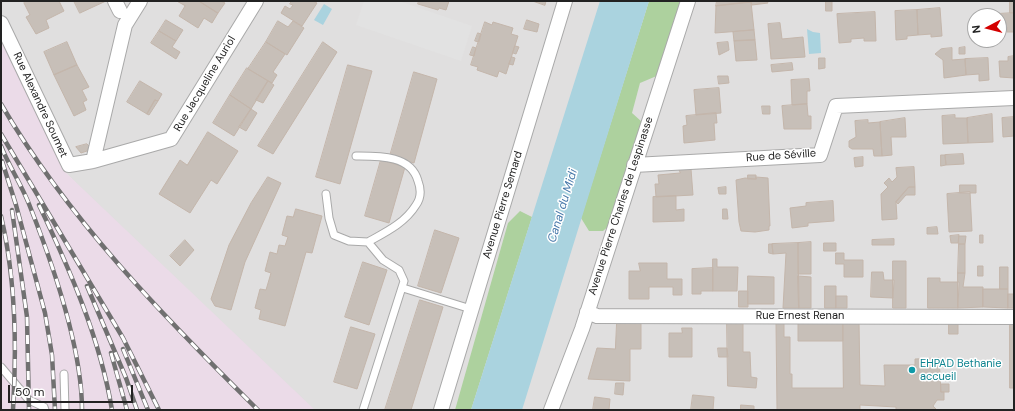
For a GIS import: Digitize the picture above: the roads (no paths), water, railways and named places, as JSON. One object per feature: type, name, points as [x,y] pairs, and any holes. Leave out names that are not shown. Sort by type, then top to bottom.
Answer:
[{"type":"street","points":[[94,161],[125,25],[140,1]]},
{"type":"street","name":"Rue Jacqueline Auriol","points":[[69,165],[94,161],[171,139],[256,1]]},
{"type":"street","name":"Avenue Pierre Semard","points":[[441,410],[565,1]]},
{"type":"street","name":"Avenue Pierre Charles de Lespinasse","points":[[552,410],[587,312],[688,1]]},
{"type":"street","name":"Rue Alexandre Soumet","points":[[1,23],[69,165]]},
{"type":"street","name":"Rue de Séville","points":[[634,165],[820,155],[836,106],[1014,98]]},
{"type":"street","name":"Rue Ernest Renan","points":[[587,312],[596,316],[1014,317]]},
{"type":"lane","points":[[326,194],[329,218],[334,235],[349,241],[368,242],[388,232],[403,220],[417,204],[421,189],[416,172],[409,165],[380,156],[356,156]]},
{"type":"lane","points":[[363,410],[404,281],[399,270],[383,260],[368,242]]},
{"type":"lane","points":[[403,288],[471,308]]},
{"type":"lane","points":[[1,367],[29,400],[44,406],[45,410]]},
{"type":"lane","points":[[64,374],[65,410]]},
{"type":"water","name":"Canal du Midi","points":[[600,1],[649,1],[522,410],[471,410]]},
{"type":"water","points":[[324,4],[332,9],[323,25],[314,20]]},
{"type":"water","points":[[807,29],[820,33],[821,53],[809,54]]},
{"type":"railway","points":[[1,104],[27,146],[87,227],[153,303],[258,410]]},
{"type":"railway","points":[[1,134],[123,338],[159,410]]},
{"type":"railway","points":[[1,146],[29,204],[56,278],[77,359],[81,385],[82,410]]},
{"type":"railway","points":[[2,161],[16,205],[45,313],[52,355],[55,410]]},
{"type":"railway","points":[[39,205],[62,254],[83,305],[100,357],[112,410]]},
{"type":"railway","points":[[12,210],[27,317],[29,410]]},
{"type":"railway","points":[[1,216],[10,264],[14,313],[15,361],[13,410]]},
{"type":"railway","points":[[87,286],[126,378],[137,410]]},
{"type":"railway","points":[[123,349],[148,410]]},
{"type":"railway","points":[[111,353],[127,410]]},
{"type":"place","name":"EHPAD Bethanie accueil","points":[[912,370]]}]
